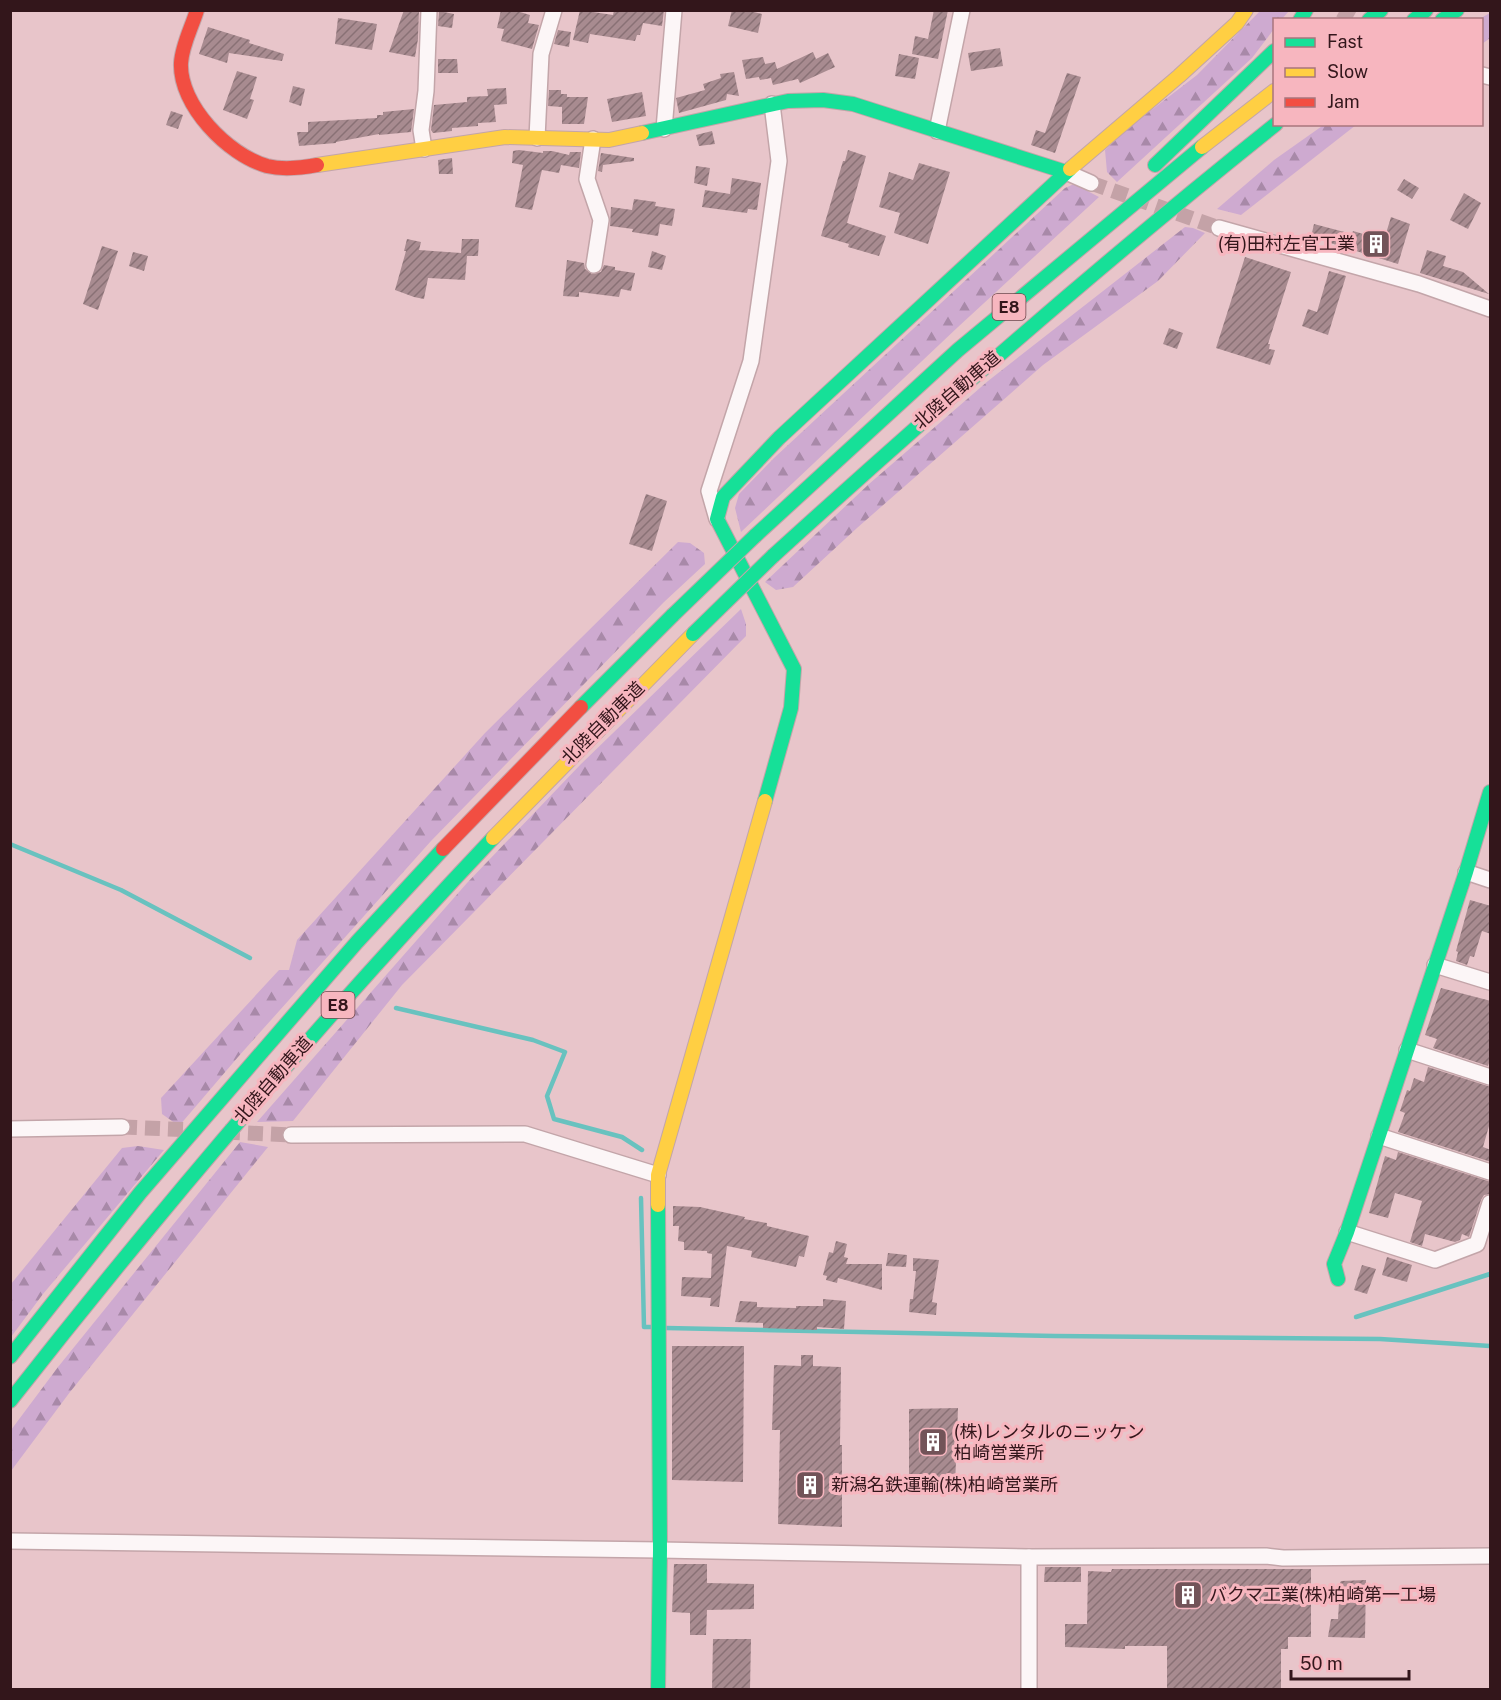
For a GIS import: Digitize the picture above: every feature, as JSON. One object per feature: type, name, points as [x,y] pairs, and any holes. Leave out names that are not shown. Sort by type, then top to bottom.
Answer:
[{"type":"main road","points":[[197,10],[181,64],[184,85],[192,106],[207,125],[238,151],[264,165],[289,169],[505,137],[609,140],[788,100],[823,100],[853,104],[1066,172]]},
{"type":"main road","points":[[658,1689],[660,1550],[658,1175],[791,708],[794,669],[717,519],[723,497],[779,438],[1066,172],[1179,76],[1237,22],[1246,10]]},
{"type":"main road","points":[[1148,172],[1273,53]]},
{"type":"main road","name":"北陸自動車道","points":[[10,1357],[140,1193],[357,942],[464,826],[673,615],[755,536],[958,350],[1182,164],[1273,93]]},
{"type":"main road","name":"北陸自動車道","points":[[10,1401],[151,1224],[277,1073],[490,839],[588,736],[773,556],[983,366],[1202,182],[1273,126]]},
{"type":"main road","points":[[1095,271],[1146,237],[1287,126]]},
{"type":"main road","points":[[958,350],[1132,187]]},
{"type":"main road","points":[[1338,1279],[1334,1264],[1347,1232],[1436,965],[1491,792]]},
{"type":"street","points":[[424,149],[421,130],[426,91],[429,10]]},
{"type":"street","points":[[537,138],[541,54],[555,10]]},
{"type":"street","points":[[664,129],[674,10]]},
{"type":"street","points":[[937,130],[962,10]]},
{"type":"street","points":[[717,519],[709,490],[751,361],[779,161],[772,104]]},
{"type":"street","points":[[593,139],[587,179],[601,220],[594,265]]},
{"type":"street","points":[[1066,172],[1091,183]]},
{"type":"street","points":[[1219,228],[1419,284],[1491,309]]},
{"type":"street","points":[[1466,872],[1491,880]]},
{"type":"street","points":[[1436,965],[1491,982]]},
{"type":"street","points":[[1407,1050],[1491,1077]]},
{"type":"street","points":[[10,1129],[122,1127]]},
{"type":"street","points":[[291,1135],[525,1134],[658,1175]]},
{"type":"street","points":[[1379,1136],[1491,1172]]},
{"type":"street","points":[[1347,1232],[1435,1260],[1477,1244],[1491,1203]]},
{"type":"street","points":[[10,1541],[1029,1557],[1491,1556]]},
{"type":"street","points":[[1029,1557],[1029,1689]]},
{"type":"green space","points":[[1260,11],[1289,11],[1283,18],[1273,18],[1273,30],[1252,58],[1117,182],[1107,172],[1105,150],[1132,125],[1197,75]]},
{"type":"green space","points":[[1490,13],[1490,38],[1483,43],[1483,18],[1481,18]]},
{"type":"green space","points":[[1322,126],[1355,126],[1241,215],[1217,209],[1274,160]]},
{"type":"green space","points":[[1074,184],[1099,197],[741,532],[735,508],[739,494],[774,458],[1065,188]]},
{"type":"green space","points":[[1185,227],[1205,233],[1158,281],[1043,365],[793,587],[776,590],[765,582],[869,484],[988,381]]},
{"type":"green space","points":[[678,542],[690,543],[704,553],[705,564],[664,602],[431,841],[179,1126],[162,1114],[161,1098],[279,970],[289,970],[297,940],[485,733]]},
{"type":"green space","points":[[741,609],[746,624],[746,636],[402,985],[293,1121],[257,1122],[467,883],[581,764]]},
{"type":"green space","points":[[240,1142],[268,1147],[70,1392],[11,1471],[11,1430],[58,1367]]},
{"type":"green space","points":[[138,1146],[164,1150],[43,1294],[11,1337],[11,1284],[122,1148]]},
{"type":"building","points":[[404,10],[419,10],[415,57],[389,52]]},
{"type":"building","points":[[501,10],[520,10],[530,15],[528,23],[539,25],[532,49],[501,41],[504,29],[497,28]]},
{"type":"building","points":[[580,10],[613,15],[614,10],[664,10],[662,26],[643,23],[640,35],[637,35],[635,41],[590,34],[588,43],[573,40]]},
{"type":"building","points":[[732,10],[746,10],[762,14],[758,33],[728,26]]},
{"type":"building","points":[[934,10],[948,10],[938,59],[912,54],[915,36],[928,39]]},
{"type":"building","points":[[439,11],[454,14],[452,28],[438,26]]},
{"type":"building","points":[[338,18],[377,24],[372,50],[335,44]]},
{"type":"building","points":[[208,27],[250,40],[249,43],[284,54],[282,61],[229,53],[227,63],[199,54]]},
{"type":"building","points":[[558,30],[571,32],[569,47],[554,44]]},
{"type":"building","points":[[1000,48],[1003,66],[971,71],[968,53]]},
{"type":"building","points":[[813,52],[816,59],[828,53],[835,67],[800,83],[798,79],[773,85],[771,78],[746,79],[742,60],[763,57],[765,64],[775,62],[777,69]]},
{"type":"building","points":[[899,54],[919,58],[915,79],[895,76]]},
{"type":"building","points":[[438,59],[457,59],[458,73],[438,73]]},
{"type":"building","points":[[237,71],[257,77],[250,99],[254,100],[247,119],[223,110]]},
{"type":"building","points":[[734,72],[739,96],[727,94],[726,100],[679,113],[676,98],[705,90],[703,84],[721,78],[720,74]]},
{"type":"building","points":[[1067,73],[1081,77],[1055,153],[1031,145],[1036,130],[1045,133]]},
{"type":"building","points":[[293,86],[305,89],[301,106],[289,102]]},
{"type":"building","points":[[506,88],[507,104],[494,105],[496,122],[452,128],[452,131],[433,133],[431,130],[434,105],[467,102],[467,97],[488,96],[487,89]]},
{"type":"building","points":[[549,90],[561,90],[561,94],[567,94],[567,97],[588,97],[584,124],[562,124],[562,107],[548,106]]},
{"type":"building","points":[[642,92],[646,116],[612,122],[607,99]]},
{"type":"building","points":[[414,109],[411,132],[379,134],[336,143],[299,146],[297,132],[308,132],[308,122],[377,118],[377,115],[383,115],[383,112]]},
{"type":"building","points":[[171,111],[183,115],[178,129],[166,125]]},
{"type":"building","points":[[712,131],[715,144],[699,146],[696,135]]},
{"type":"building","points":[[848,150],[866,156],[847,223],[886,236],[879,256],[821,236]]},
{"type":"building","points":[[513,151],[543,153],[543,151],[552,151],[569,155],[570,152],[581,152],[579,168],[561,165],[559,173],[542,170],[532,210],[515,207],[523,165],[512,163]]},
{"type":"building","points":[[601,153],[634,158],[634,161],[603,165],[602,172],[598,171]]},
{"type":"building","points":[[452,158],[453,174],[439,174],[438,160]]},
{"type":"building","points":[[919,163],[950,172],[928,244],[894,233],[900,213],[879,207],[889,172],[913,180]]},
{"type":"building","points":[[696,166],[710,168],[707,186],[694,183]]},
{"type":"building","points":[[732,178],[761,183],[757,210],[748,209],[747,213],[702,207],[705,190],[730,194]]},
{"type":"building","points":[[1404,179],[1419,188],[1412,199],[1397,190]]},
{"type":"building","points":[[1464,193],[1481,203],[1468,229],[1450,220]]},
{"type":"building","points":[[634,199],[656,202],[655,206],[675,209],[672,226],[660,224],[658,236],[610,226],[611,207],[632,210]]},
{"type":"building","name":"(有)田村左官工業","points":[[1391,217],[1410,224],[1398,264],[1311,237],[1314,224],[1352,234],[1353,231],[1384,240]]},
{"type":"building","points":[[407,239],[421,242],[419,250],[461,253],[462,239],[479,239],[478,256],[467,256],[465,280],[428,278],[424,299],[414,297],[395,290]]},
{"type":"building","points":[[102,246],[118,251],[98,310],[83,304]]},
{"type":"building","points":[[1427,250],[1446,256],[1443,266],[1463,272],[1489,294],[1420,273]]},
{"type":"building","points":[[652,251],[666,256],[662,270],[648,267]]},
{"type":"building","points":[[133,252],[148,256],[144,271],[129,266]]},
{"type":"building","points":[[1245,257],[1291,272],[1268,344],[1270,344],[1269,349],[1275,350],[1270,365],[1216,348]]},
{"type":"building","points":[[567,260],[584,263],[585,269],[592,274],[601,272],[604,265],[615,267],[615,270],[635,273],[631,291],[621,289],[619,297],[579,292],[579,297],[563,296]]},
{"type":"building","points":[[1329,271],[1346,276],[1328,335],[1302,326],[1308,309],[1317,312]]},
{"type":"building","points":[[1169,328],[1183,333],[1177,349],[1163,344]]},
{"type":"building","points":[[646,494],[667,501],[652,551],[629,544]]},
{"type":"building","points":[[1470,900],[1491,906],[1491,934],[1482,931],[1474,957],[1470,956],[1467,965],[1456,961],[1458,952],[1456,951]]},
{"type":"building","points":[[1441,988],[1491,1001],[1491,1057],[1488,1066],[1433,1048],[1437,1039],[1425,1035]]},
{"type":"building","points":[[1428,1067],[1491,1087],[1491,1119],[1483,1147],[1491,1150],[1491,1162],[1398,1132],[1405,1113],[1400,1111],[1407,1090],[1410,1091],[1414,1078],[1424,1082]]},
{"type":"building","points":[[1398,1152],[1491,1182],[1491,1194],[1484,1195],[1481,1200],[1469,1237],[1462,1234],[1460,1240],[1455,1242],[1425,1234],[1422,1246],[1410,1242],[1422,1201],[1395,1193],[1388,1218],[1369,1213],[1385,1156],[1396,1160]]},
{"type":"building","points":[[673,1206],[700,1207],[745,1217],[744,1219],[767,1223],[767,1226],[809,1236],[804,1257],[799,1256],[796,1267],[751,1257],[752,1251],[727,1246],[719,1307],[710,1306],[711,1298],[681,1296],[682,1277],[711,1278],[712,1254],[707,1251],[684,1250],[684,1242],[678,1241],[679,1226],[673,1226]]},
{"type":"building","points":[[836,1241],[847,1244],[844,1257],[848,1258],[846,1264],[882,1264],[882,1290],[838,1278],[837,1283],[826,1280],[827,1276],[823,1275],[829,1252],[833,1253]]},
{"type":"building","points":[[888,1253],[907,1255],[906,1267],[886,1266]]},
{"type":"building","points":[[1387,1257],[1412,1265],[1407,1282],[1382,1275]]},
{"type":"building","points":[[913,1258],[939,1260],[932,1302],[937,1303],[936,1315],[909,1312],[916,1271],[913,1271]]},
{"type":"building","points":[[1362,1265],[1376,1269],[1367,1294],[1354,1290]]},
{"type":"building","points":[[823,1299],[846,1301],[844,1329],[763,1328],[763,1323],[735,1322],[740,1301],[757,1302],[757,1307],[796,1308],[796,1306],[823,1306]]},
{"type":"building","points":[[672,1346],[744,1346],[743,1482],[672,1480]]},
{"type":"building","points":[[801,1355],[813,1355],[813,1366],[841,1367],[842,1527],[778,1524],[780,1430],[772,1430],[774,1365],[801,1366]]},
{"type":"building","name":"(株)レンタルのニッケン 柏崎営業所","points":[[958,1408],[955,1486],[921,1486],[922,1474],[909,1475],[909,1409]]},
{"type":"building","points":[[674,1564],[707,1564],[707,1583],[754,1584],[754,1609],[707,1610],[706,1635],[690,1635],[690,1613],[672,1612]]},
{"type":"building","points":[[1045,1567],[1081,1567],[1081,1582],[1044,1582]]},
{"type":"building","name":"バクマ工業(株)柏崎第一工場","points":[[1112,1569],[1311,1569],[1311,1637],[1288,1637],[1288,1649],[1281,1649],[1281,1689],[1167,1689],[1167,1646],[1125,1646],[1125,1649],[1065,1647],[1065,1624],[1087,1624],[1088,1571],[1111,1572]]},
{"type":"building","points":[[1366,1580],[1365,1638],[1328,1637],[1331,1619],[1338,1619],[1339,1602],[1333,1596],[1341,1581]]},
{"type":"building","points":[[713,1639],[751,1639],[750,1689],[712,1689]]},
{"type":"waterway","points":[[10,844],[121,890],[250,958]]},
{"type":"waterway","points":[[396,1008],[533,1040],[565,1052],[547,1096],[554,1119],[622,1137],[642,1150]]},
{"type":"waterway","points":[[641,1198],[644,1327],[654,1327]]},
{"type":"waterway","points":[[1356,1317],[1490,1274]]},
{"type":"waterway","points":[[666,1328],[1055,1336],[1380,1339],[1490,1346]]},
{"type":"tunnel","points":[[1340,10],[1354,18]]},
{"type":"tunnel","points":[[1091,183],[1219,228]]},
{"type":"tunnel","points":[[122,1127],[195,1130]]},
{"type":"tunnel","points":[[225,1132],[291,1135]]},
{"type":"traffic: fast","points":[[1301,18],[1306,10]]},
{"type":"traffic: fast","points":[[1371,18],[1381,10]]},
{"type":"traffic: fast","points":[[1416,18],[1426,10]]},
{"type":"traffic: fast","points":[[1445,18],[1457,10]]},
{"type":"traffic: fast","points":[[1155,165],[1273,52]]},
{"type":"traffic: fast","points":[[642,133],[788,101],[823,100],[853,104],[1066,172]]},
{"type":"traffic: fast","points":[[773,556],[1021,336],[1274,126]]},
{"type":"traffic: fast","points":[[755,536],[958,350],[1202,147]]},
{"type":"traffic: fast","points":[[765,801],[791,708],[794,669],[717,519],[723,497],[779,438],[1070,169]]},
{"type":"traffic: fast","points":[[673,615],[755,536]]},
{"type":"traffic: fast","points":[[693,634],[773,556]]},
{"type":"traffic: fast","points":[[581,707],[673,615]]},
{"type":"traffic: fast","points":[[1338,1279],[1334,1264],[1347,1232],[1466,872],[1490,792]]},
{"type":"traffic: fast","points":[[10,1401],[126,1256],[245,1114],[367,974],[493,838]]},
{"type":"traffic: fast","points":[[10,1357],[140,1193],[357,942],[443,849]]},
{"type":"traffic: fast","points":[[658,1205],[660,1550],[658,1690]]},
{"type":"traffic: slow","points":[[1070,169],[1179,76],[1237,23],[1246,10]]},
{"type":"traffic: slow","points":[[1202,147],[1273,92]]},
{"type":"traffic: slow","points":[[317,165],[505,137],[609,140],[642,133]]},
{"type":"traffic: slow","points":[[493,838],[693,634]]},
{"type":"traffic: slow","points":[[658,1205],[658,1175],[765,801]]},
{"type":"traffic: jam","points":[[197,10],[185,43],[181,63],[188,95],[197,111],[222,140],[252,160],[279,168],[317,165]]},
{"type":"traffic: jam","points":[[443,849],[581,707]]},
{"type":"place","name":"(有)田村左官工業","points":[[1376,244]]},
{"type":"place","name":"(株)レンタルのニッケン 柏崎営業所","points":[[933,1442]]},
{"type":"place","name":"新潟名鉄運輸(株)柏崎営業所","points":[[810,1485]]},
{"type":"place","name":"バクマ工業(株)柏崎第一工場","points":[[1188,1595]]}]
